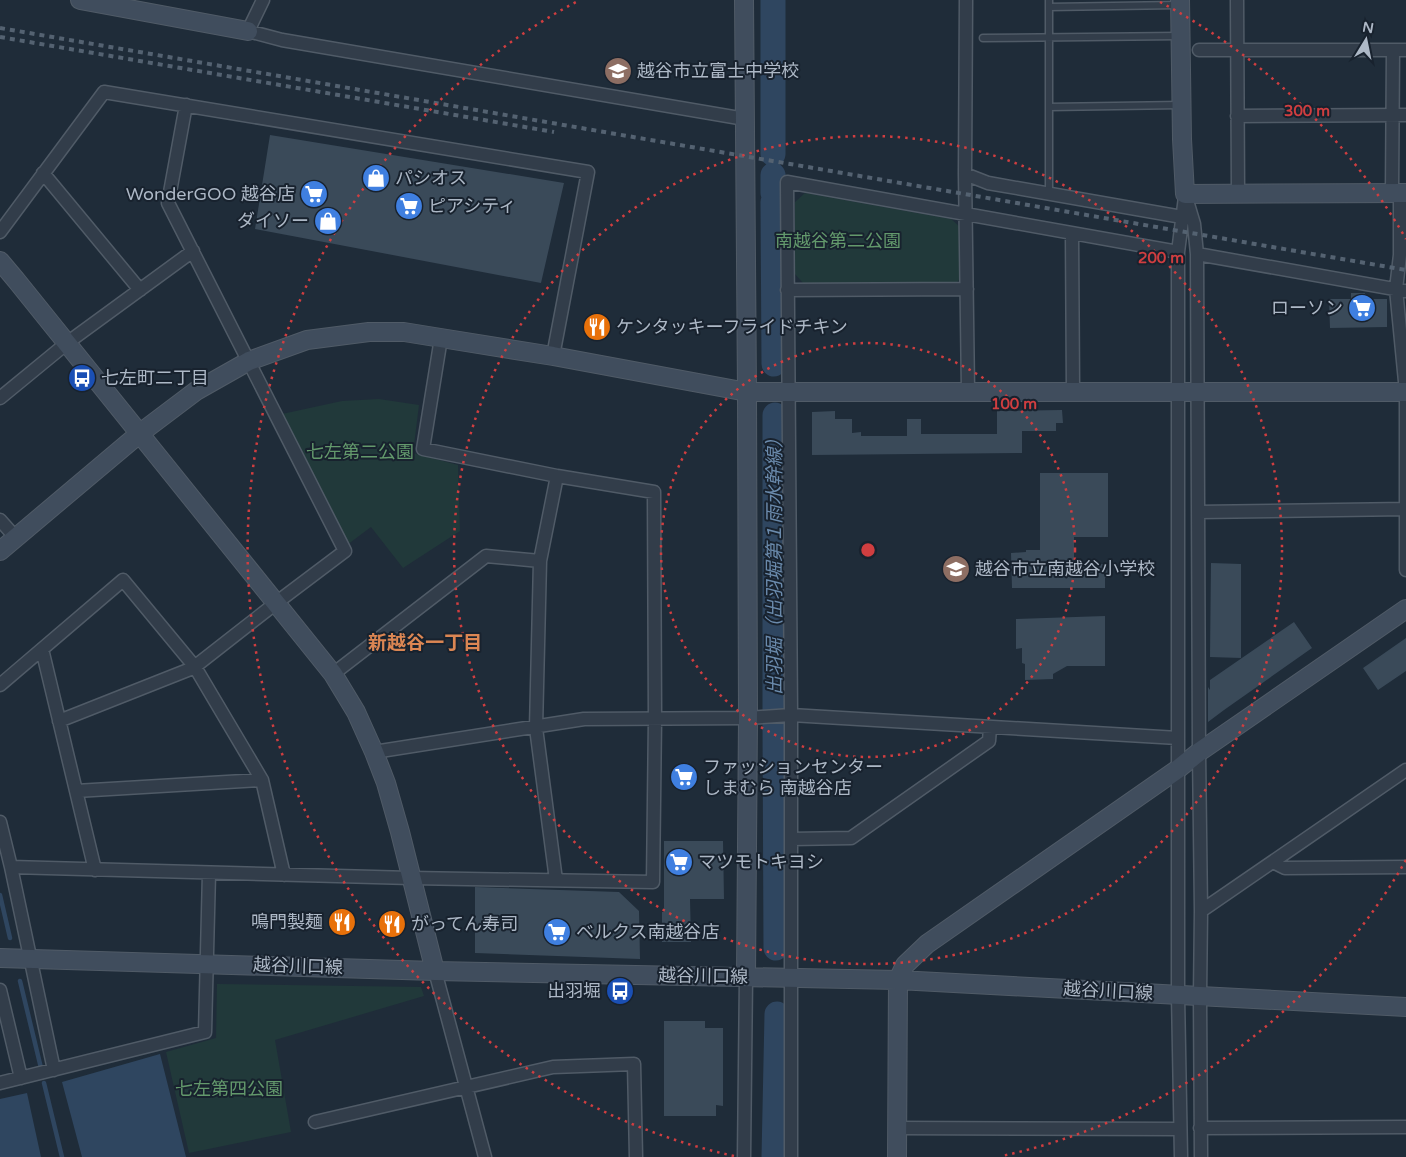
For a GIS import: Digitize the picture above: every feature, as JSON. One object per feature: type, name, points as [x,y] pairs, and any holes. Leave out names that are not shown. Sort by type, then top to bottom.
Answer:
[{"type":"street","points":[[80,0],[109,3],[292,41],[745,119]]},
{"type":"street","points":[[248,31],[263,0]]},
{"type":"street","points":[[744,0],[748,718],[744,1157]]},
{"type":"street","points":[[966,0],[965,174],[968,391]]},
{"type":"street","points":[[1237,0],[1238,193]]},
{"type":"street","points":[[1180,2],[1181,105],[1185,194],[1178,252],[1178,996],[1181,1157]]},
{"type":"street","points":[[1199,50],[1406,50]]},
{"type":"street","points":[[1393,50],[1392,115],[1403,256],[1401,290],[1406,392],[1406,570]]},
{"type":"street","points":[[0,232],[104,92],[588,172],[553,356]]},
{"type":"street","points":[[59,721],[195,667],[345,551],[168,203],[186,105]]},
{"type":"street","points":[[1237,116],[1406,115]]},
{"type":"street","points":[[43,174],[140,290]]},
{"type":"street","points":[[965,174],[988,183],[1182,217]]},
{"type":"street","points":[[791,1157],[791,714],[787,182],[1178,252]]},
{"type":"street","points":[[1185,194],[1399,193]]},
{"type":"street","points":[[1185,194],[1194,224],[1197,254],[1201,911],[1200,1157]]},
{"type":"street","points":[[1072,233],[1073,391]]},
{"type":"street","points":[[0,398],[67,343],[193,251]]},
{"type":"street","points":[[1197,254],[1401,290]]},
{"type":"street","points":[[0,262],[333,674],[356,712],[374,752],[390,799],[485,1157]]},
{"type":"street","points":[[787,290],[967,289]]},
{"type":"street","points":[[0,551],[139,434],[196,391],[249,361],[307,340],[370,332],[404,332],[553,356],[747,392],[1406,392]]},
{"type":"street","points":[[11,868],[653,882],[655,719],[654,492],[557,476],[423,449],[440,338]]},
{"type":"street","points":[[556,880],[536,728],[540,561],[557,476]]},
{"type":"street","points":[[1198,512],[1405,509]]},
{"type":"street","points":[[0,520],[16,538]]},
{"type":"street","points":[[333,674],[486,556],[540,561]]},
{"type":"street","points":[[0,685],[123,580],[195,667],[262,780],[284,875]]},
{"type":"street","points":[[897,1157],[898,980],[905,965],[927,944],[1406,609]]},
{"type":"street","points":[[42,649],[95,870]]},
{"type":"street","points":[[374,752],[584,719],[748,718],[791,714],[1178,738]]},
{"type":"street","points":[[791,839],[851,838],[989,741],[990,727]]},
{"type":"street","points":[[1201,911],[1406,770]]},
{"type":"street","points":[[76,790],[262,780]]},
{"type":"street","points":[[0,822],[54,1070]]},
{"type":"street","points":[[1273,862],[1285,868],[1406,867]]},
{"type":"street","points":[[0,1083],[205,1032],[209,873]]},
{"type":"street","name":"越谷川口線","points":[[0,958],[435,971],[898,980],[1406,1007]]},
{"type":"street","points":[[0,990],[21,1078]]},
{"type":"street","points":[[315,1122],[553,1067],[634,1064],[636,1157]]},
{"type":"street","points":[[1200,1128],[1406,1127]]},
{"type":"street","points":[[897,1128],[1180,1129]]},
{"type":"lane","points":[[1049,194],[1049,4],[1180,2]]},
{"type":"lane","points":[[983,38],[1181,36]]},
{"type":"lane","points":[[1049,107],[1181,105]]},
{"type":"green space","name":"南越谷第二公園","points":[[805,193],[951,219],[959,226],[960,279],[956,283],[803,283],[795,274],[795,202]]},
{"type":"green space","name":"七左第二公園","points":[[379,399],[419,405],[413,453],[458,465],[460,531],[403,568],[371,527],[347,545],[282,414],[342,401]]},
{"type":"green space","name":"七左第四公園","points":[[217,984],[421,987],[424,996],[275,1040],[291,1132],[189,1153],[166,1052],[216,1038]]},
{"type":"water","points":[[160,1054],[186,1157],[82,1157],[62,1082]]},
{"type":"water","points":[[27,1093],[41,1157],[0,1157],[0,1099]]},
{"type":"building","name":"ピアシティ","points":[[270,135],[564,183],[541,283],[255,229]]},
{"type":"building","points":[[1351,293],[1365,293],[1364,299],[1387,299],[1387,327],[1330,328],[1329,299],[1351,299]]},
{"type":"building","points":[[1062,410],[1063,423],[1056,423],[1056,431],[1022,431],[1022,453],[812,455],[812,412],[835,411],[835,419],[852,419],[852,433],[861,432],[861,436],[907,436],[907,419],[921,419],[921,434],[997,434],[997,411]]},
{"type":"building","points":[[1040,473],[1108,473],[1108,537],[1074,537],[1074,564],[1110,564],[1110,578],[1105,578],[1105,588],[1012,588],[1011,553],[1040,550]]},
{"type":"building","points":[[1211,563],[1241,564],[1241,658],[1210,657]]},
{"type":"building","points":[[1105,616],[1105,666],[1067,666],[1053,674],[1053,679],[1025,680],[1022,648],[1016,649],[1016,619]]},
{"type":"building","points":[[1294,622],[1312,648],[1208,722],[1208,687],[1210,690],[1210,680]]},
{"type":"building","points":[[1406,638],[1406,671],[1378,690],[1363,668]]},
{"type":"building","points":[[664,841],[723,841],[724,899],[690,899],[691,942],[662,942]]},
{"type":"building","name":"ベルクス南越谷店","points":[[475,887],[619,892],[639,911],[640,959],[475,953]]},
{"type":"building","points":[[664,1021],[705,1021],[705,1028],[723,1028],[723,1106],[716,1105],[716,1116],[664,1116]]},
{"type":"waterway","name":"出羽堀（出羽堀第１雨水幹線）","points":[[773,0],[773,154]]},
{"type":"waterway","name":"出羽堀（出羽堀第１雨水幹線）","points":[[773,175],[773,193]]},
{"type":"waterway","name":"出羽堀（出羽堀第１雨水幹線）","points":[[773,202],[774,364]]},
{"type":"waterway","name":"出羽堀（出羽堀第１雨水幹線）","points":[[775,415],[775,709]]},
{"type":"waterway","name":"出羽堀（出羽堀第１雨水幹線）","points":[[775,725],[776,948]]},
{"type":"waterway","points":[[0,895],[10,938]]},
{"type":"waterway","points":[[20,981],[41,1068]]},
{"type":"waterway","name":"出羽堀（出羽堀第１雨水幹線）","points":[[774,1157],[777,1014]]},
{"type":"waterway","points":[[44,1083],[62,1157]]},
{"type":"railway","points":[[0,28],[1406,270]]},
{"type":"railway","points":[[0,37],[554,132]]},
{"type":"place","name":"越谷市立富士中学校","points":[[618,71]]},
{"type":"place","name":"パシオス","points":[[376,178]]},
{"type":"place","name":"WonderGOO 越谷店","points":[[314,194]]},
{"type":"place","name":"ピアシティ","points":[[409,206]]},
{"type":"place","name":"ダイソー","points":[[328,221]]},
{"type":"place","name":"ローソン","points":[[1362,308]]},
{"type":"place","name":"ケンタッキーフライドチキン","points":[[597,327]]},
{"type":"place","name":"七左町二丁目","points":[[82,378]]},
{"type":"place","name":"越谷市立南越谷小学校","points":[[956,569]]},
{"type":"place","name":"ファッションセンター しまむら 南越谷店","points":[[684,777]]},
{"type":"place","name":"マツモトキヨシ","points":[[679,862]]},
{"type":"place","name":"鳴門製麺","points":[[342,922]]},
{"type":"place","name":"がってん寿司","points":[[392,924]]},
{"type":"place","name":"ベルクス南越谷店","points":[[557,932]]},
{"type":"place","name":"出羽堀","points":[[620,991]]},
{"type":"district","name":"新越谷一丁目","points":[[425,643]]}]
